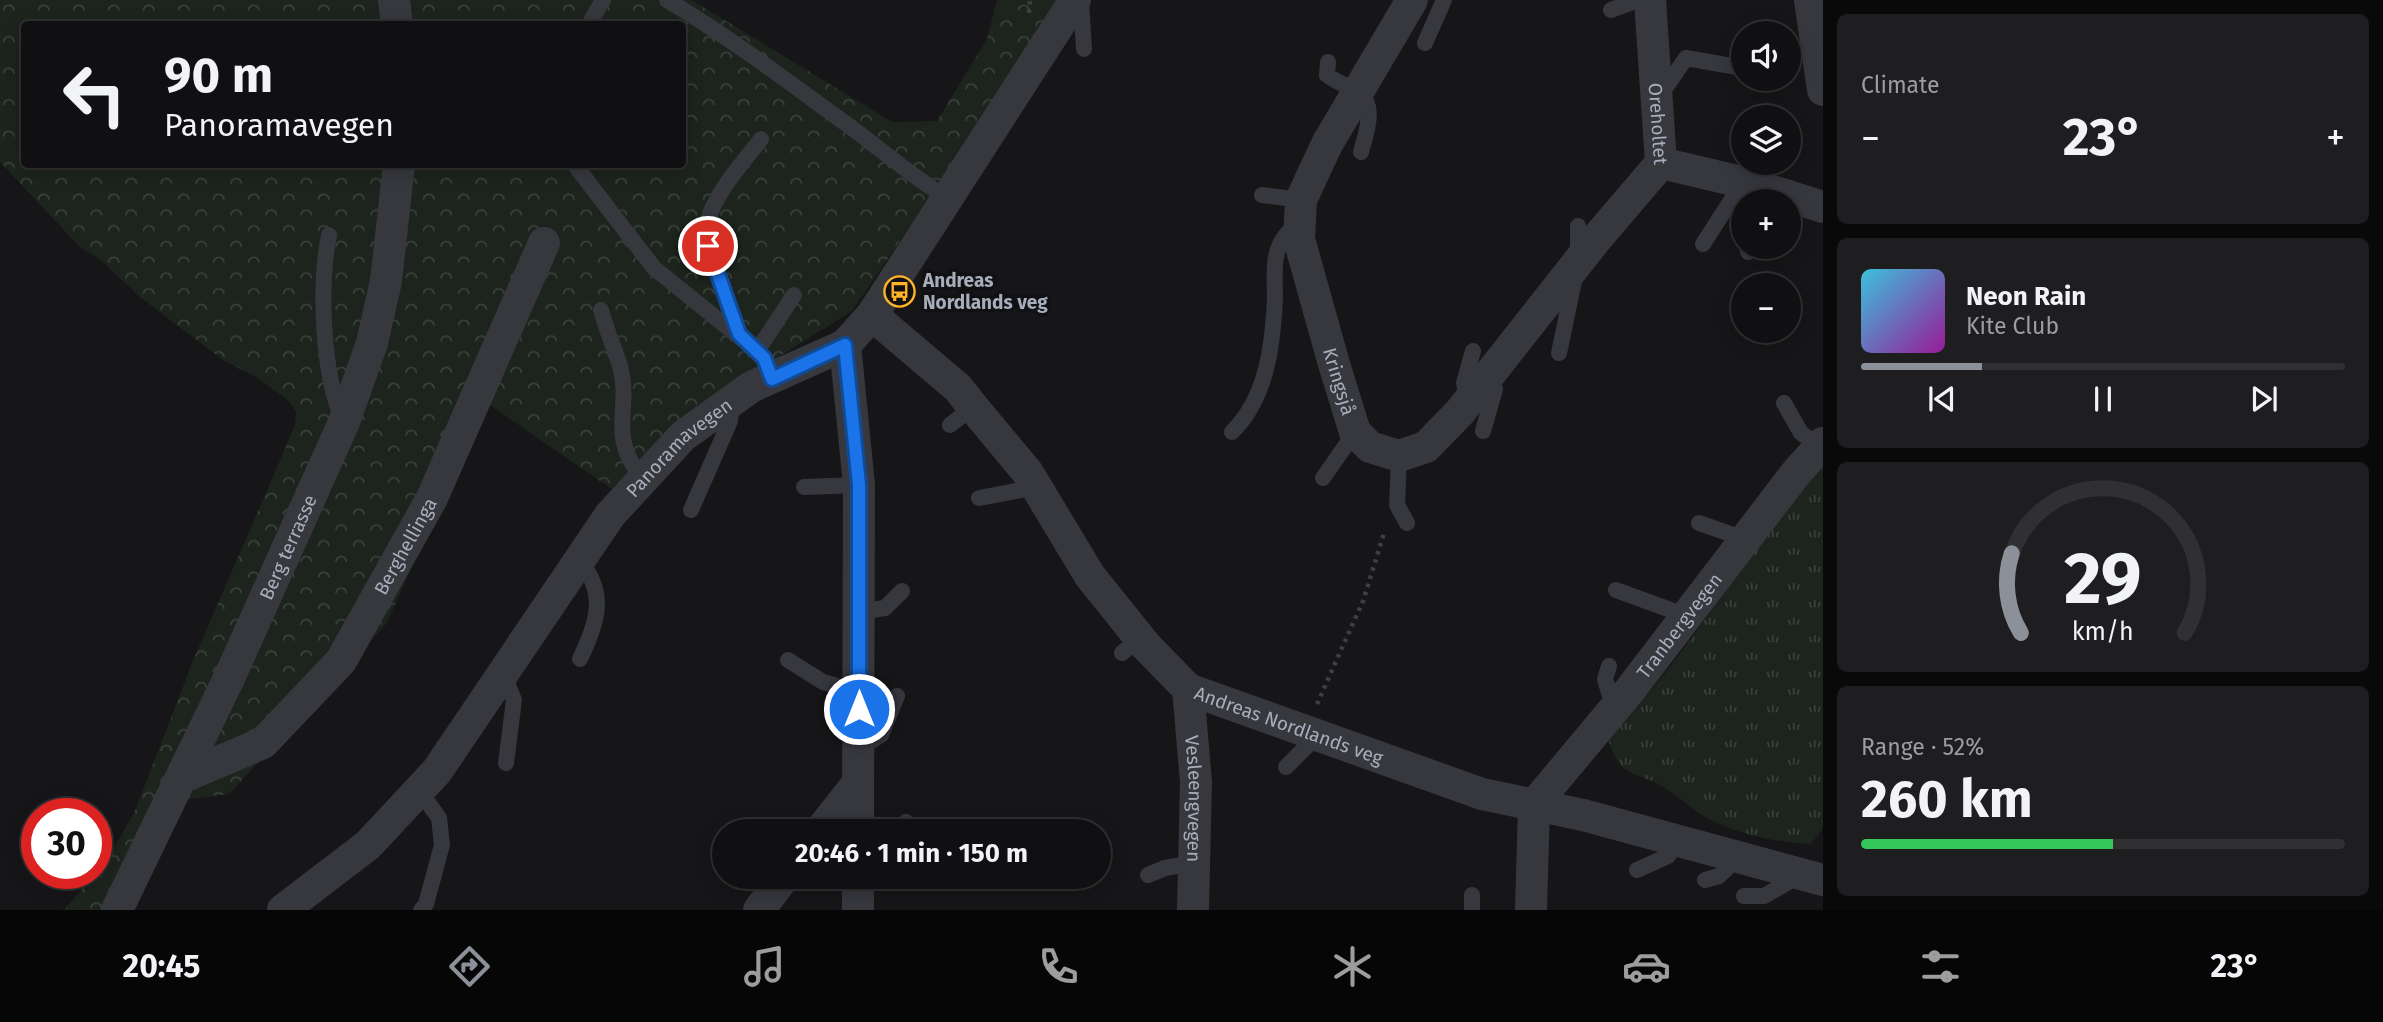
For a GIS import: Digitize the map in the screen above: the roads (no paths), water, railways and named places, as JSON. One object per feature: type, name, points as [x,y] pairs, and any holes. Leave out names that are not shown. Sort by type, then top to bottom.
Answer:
[{"type":"street","points":[[394,0],[397,21]]},
{"type":"street","name":"Panoramavegen","points":[[284,910],[368,845],[437,771],[610,515],[683,436],[751,387],[845,345],[872,315],[947,198],[982,159],[1075,0]]},
{"type":"street","name":"Oreholtet","points":[[1650,0],[1661,163],[1752,189]]},
{"type":"street","points":[[1810,0],[1823,90]]},
{"type":"street","points":[[1301,211],[1327,144],[1404,4]]},
{"type":"street","points":[[1399,456],[1426,447],[1467,402],[1480,364],[1578,262],[1661,163]]},
{"type":"street","name":"Berg terrasse","points":[[117,910],[230,676],[344,422],[372,344],[386,281],[399,168]]},
{"type":"street","name":"Oreholtet","points":[[1801,202],[1823,208]]},
{"type":"street","name":"Kringsjå","points":[[1301,211],[1299,239],[1355,432],[1370,447],[1399,456]]},
{"type":"street","name":"Berghellinga","points":[[181,778],[263,743],[341,662],[432,498],[544,243]]},
{"type":"street","name":"Andreas Nordlands veg","points":[[872,315],[958,388],[962,416],[1034,483],[1131,645],[1188,689],[1482,794],[1813,877]]},
{"type":"street","points":[[845,345],[859,485],[858,819]]},
{"type":"street","name":"Tranbergvegen","points":[[1534,805],[1614,710],[1745,539],[1822,445]]},
{"type":"street","name":"Vesleengvegen","points":[[1188,689],[1196,782],[1194,910]]},
{"type":"street","points":[[830,819],[858,783]]},
{"type":"street","points":[[1531,910],[1534,805]]},
{"type":"street","points":[[759,910],[775,889]]},
{"type":"street","points":[[858,889],[858,910]]},
{"type":"lane","points":[[592,19],[603,0]]},
{"type":"lane","points":[[667,0],[739,47],[853,129],[911,176],[947,198]]},
{"type":"lane","points":[[1081,0],[1084,50]]},
{"type":"lane","points":[[1424,43],[1444,0]]},
{"type":"lane","points":[[1611,10],[1638,0]]},
{"type":"lane","points":[[1658,99],[1686,58],[1731,66]]},
{"type":"lane","points":[[1328,62],[1327,75],[1338,84],[1358,91],[1368,103],[1369,125],[1361,152]]},
{"type":"lane","points":[[739,334],[708,246],[707,221],[721,194],[761,139]]},
{"type":"lane","points":[[578,168],[641,256],[666,280],[739,334],[764,358],[772,379]]},
{"type":"lane","points":[[1232,432],[1244,420],[1256,398],[1274,323],[1275,264],[1282,239],[1301,211],[1262,195]]},
{"type":"lane","points":[[1703,244],[1731,218]]},
{"type":"lane","points":[[1559,353],[1578,262],[1578,226]]},
{"type":"lane","points":[[329,235],[321,284],[334,401],[344,422]]},
{"type":"lane","points":[[757,351],[794,295]]},
{"type":"lane","points":[[601,310],[620,368],[620,428],[631,465],[643,479]]},
{"type":"lane","points":[[1480,364],[1495,389],[1483,431]]},
{"type":"lane","points":[[691,510],[730,421],[732,401]]},
{"type":"lane","points":[[1784,403],[1801,433],[1822,445]]},
{"type":"lane","points":[[1323,478],[1355,432]]},
{"type":"lane","points":[[1399,456],[1397,505],[1406,523]]},
{"type":"lane","points":[[979,498],[1021,490],[1034,483]]},
{"type":"lane","points":[[804,487],[859,485]]},
{"type":"lane","points":[[1699,523],[1745,539]]},
{"type":"lane","points":[[579,560],[593,575],[598,594],[596,617],[580,659]]},
{"type":"lane","points":[[1616,590],[1687,616]]},
{"type":"lane","points":[[859,612],[885,608],[902,591]]},
{"type":"lane","points":[[788,660],[823,681],[859,692]]},
{"type":"lane","points":[[1609,666],[1605,679],[1614,710]]},
{"type":"lane","points":[[503,673],[514,701],[506,762]]},
{"type":"lane","points":[[858,749],[881,734],[897,696]]},
{"type":"lane","points":[[1286,767],[1312,733]]},
{"type":"lane","points":[[419,790],[439,818],[442,845],[426,904],[421,910]]},
{"type":"lane","points":[[1637,870],[1668,856],[1678,841]]},
{"type":"lane","points":[[1705,880],[1718,876],[1739,857]]},
{"type":"lane","points":[[1148,875],[1165,868],[1194,863]]},
{"type":"lane","points":[[1744,897],[1764,896],[1813,877]]},
{"type":"place","name":"Andreas Nordlands veg","points":[[900,291]]}]
